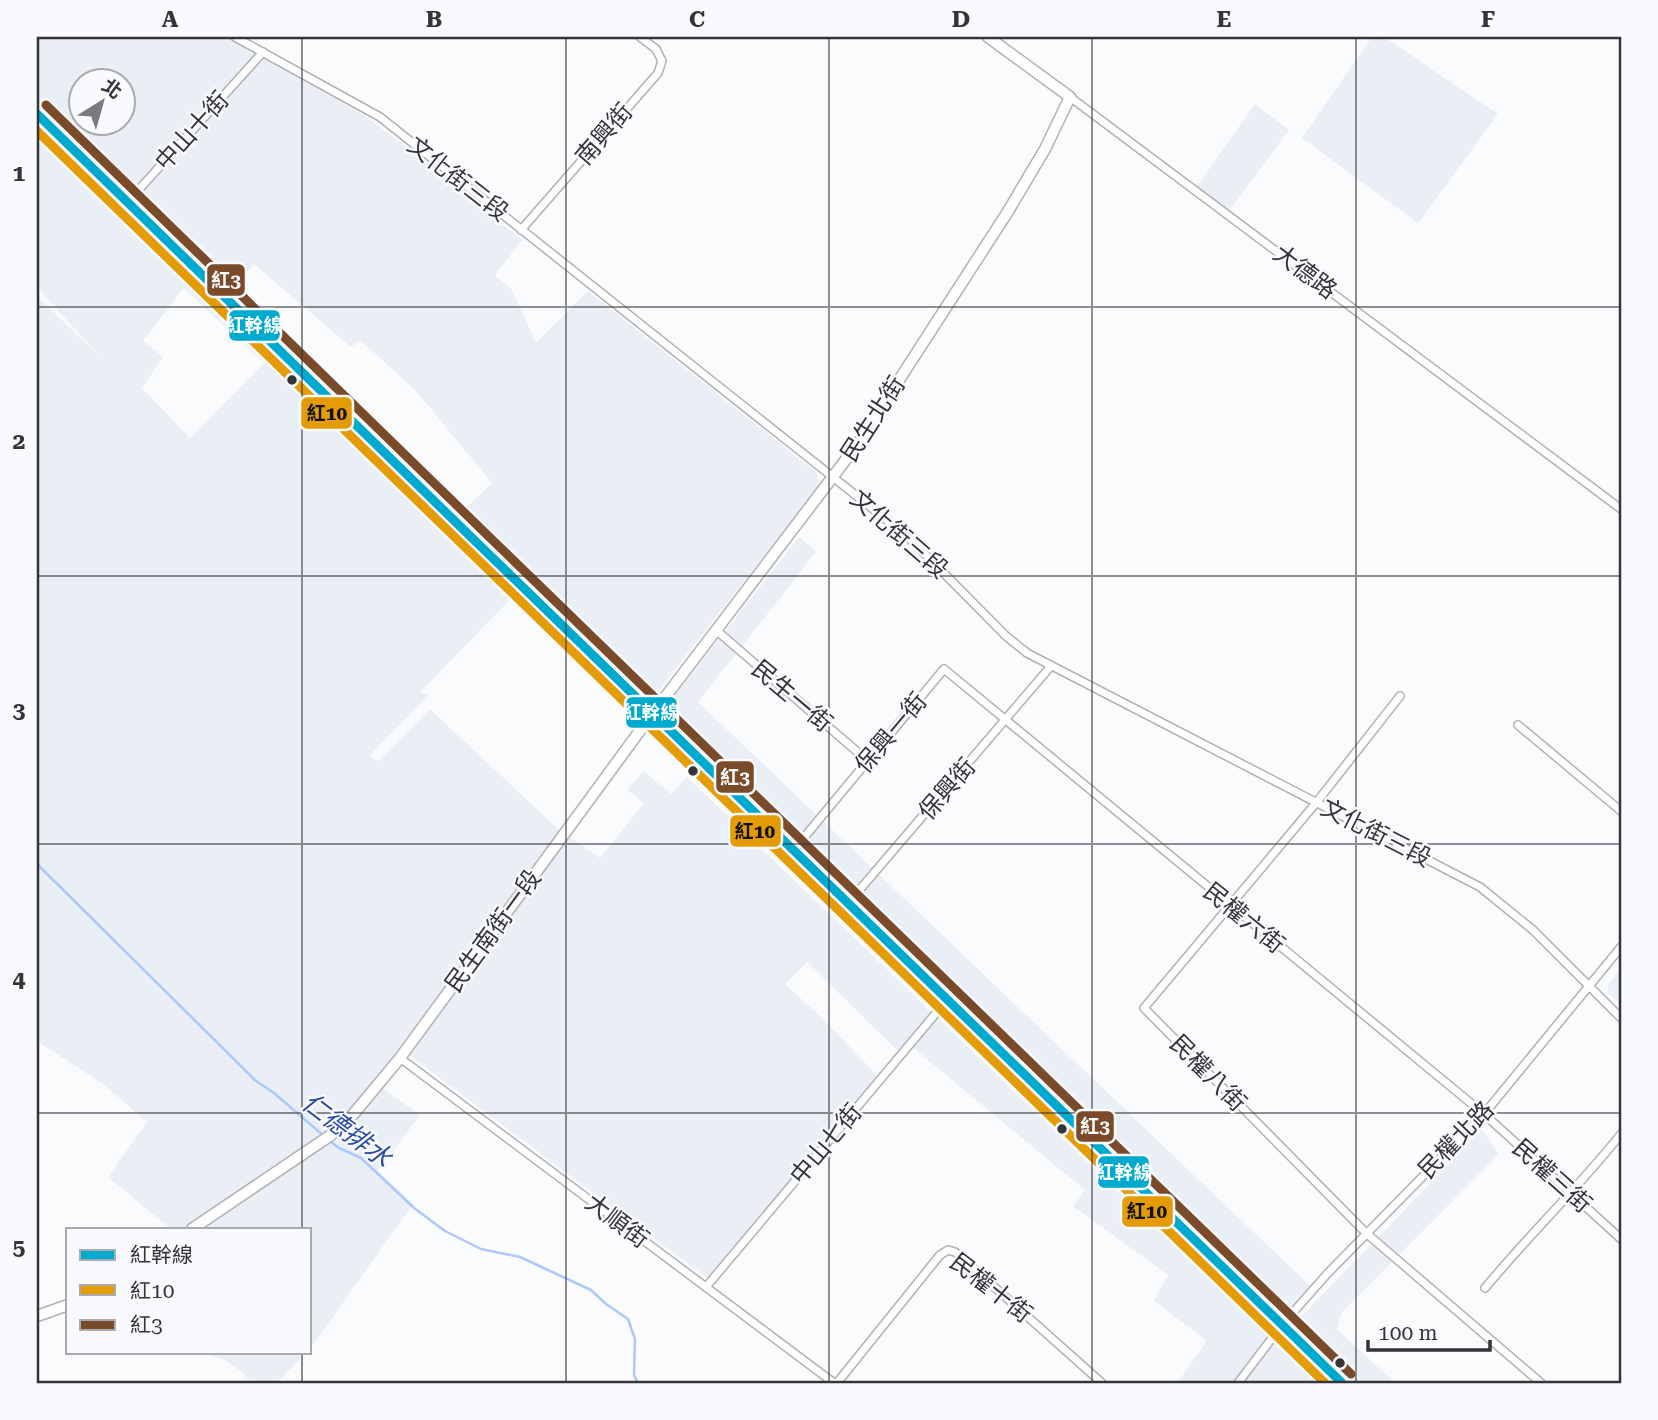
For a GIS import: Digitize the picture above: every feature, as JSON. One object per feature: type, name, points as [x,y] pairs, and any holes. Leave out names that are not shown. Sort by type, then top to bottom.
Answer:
[{"type":"main road","points":[[37,114],[125,205],[791,854],[942,1005],[1279,1329],[1342,1383]]},
{"type":"main road","points":[[37,127],[125,205]]},
{"type":"main road","points":[[1279,1329],[1327,1383]]},
{"type":"street","name":"文化街三段","points":[[235,37],[380,117],[923,550],[1016,645],[1051,667],[1480,887],[1533,930],[1621,1018]]},
{"type":"street","name":"南興街","points":[[521,229],[658,74],[662,61],[656,50],[640,37]]},
{"type":"street","name":"大德路","points":[[988,37],[1621,509]]},
{"type":"street","name":"中山十街","points":[[125,205],[263,52]]},
{"type":"street","name":"民生北街","points":[[650,716],[857,445],[1007,214],[1045,149],[1070,97]]},
{"type":"street","name":"民生一街","points":[[716,631],[868,761]]},
{"type":"street","name":"保興街","points":[[844,907],[1051,667]]},
{"type":"street","name":"保興一街","points":[[791,854],[943,669],[1005,721]]},
{"type":"street","points":[[1230,906],[1317,803],[1400,696]]},
{"type":"street","name":"民生南街一段","points":[[193,1228],[331,1135],[351,1117],[400,1058],[650,716]]},
{"type":"street","name":"民權六街","points":[[1005,721],[1484,1114]]},
{"type":"street","points":[[1518,725],[1621,811]]},
{"type":"street","name":"民權八街","points":[[1230,906],[1144,1008],[1366,1233]]},
{"type":"street","name":"民權北路","points":[[1238,1383],[1279,1329],[1366,1233],[1484,1114],[1621,947]]},
{"type":"street","name":"中山七街","points":[[706,1287],[942,1005]]},
{"type":"street","name":"大順街","points":[[400,1058],[836,1383]]},
{"type":"street","name":"民權三街","points":[[1484,1114],[1621,1239]]},
{"type":"street","points":[[1485,1289],[1523,1242],[1571,1194],[1621,1134]]},
{"type":"street","points":[[1366,1233],[1541,1383]]},
{"type":"street","name":"民權十街","points":[[836,1383],[940,1255],[948,1250],[955,1252],[1102,1383]]},
{"type":"street","points":[[37,1316],[66,1306]]},
{"type":"shaded area","points":[[37,37],[226,37],[359,112],[419,156],[522,240],[495,275],[512,290],[536,343],[588,291],[817,473],[820,484],[651,700],[527,582],[420,692],[429,695],[369,756],[378,761],[430,709],[559,830],[600,858],[644,803],[627,790],[643,771],[671,794],[687,777],[1317,1383],[1177,1383],[1207,1341],[1154,1301],[1168,1275],[1073,1206],[1085,1190],[912,1047],[904,1057],[807,962],[785,984],[877,1075],[796,1175],[707,1278],[401,1049],[373,1081],[420,1115],[378,1171],[413,1204],[312,1346],[312,1228],[170,1228],[108,1177],[147,1122],[103,1084],[37,1041],[37,296],[101,358],[37,287]],"holes":[[[254,264],[351,347],[360,340],[416,391],[492,483],[457,516],[228,290]],[[184,288],[264,363],[190,438],[142,388],[163,357],[143,341]]]},
{"type":"shaded area","points":[[1372,37],[1384,37],[1498,114],[1418,223],[1302,138]]},
{"type":"shaded area","points":[[1255,104],[1289,130],[1228,212],[1196,188]]},
{"type":"shaded area","points":[[799,537],[816,552],[698,702],[1310,1286],[1288,1310],[1271,1307],[669,720],[669,703]]},
{"type":"shaded area","points":[[1621,968],[1621,1005],[1607,992],[1609,984]]},
{"type":"shaded area","points":[[1482,1130],[1499,1154],[1342,1312],[1337,1329],[1395,1383],[1353,1383],[1298,1331],[1300,1318]]},
{"type":"shaded area","points":[[207,1354],[305,1354],[276,1383],[252,1383],[223,1359]]},
{"type":"waterway","name":"仁德排水","points":[[37,864],[256,1081],[324,1136]]},
{"type":"waterway","name":"仁德排水","points":[[330,1141],[361,1158],[414,1208],[445,1231],[481,1249],[520,1257],[591,1290],[628,1319],[635,1339],[634,1375],[638,1383]]},
{"type":"transit line","name":"紅3","points":[[46,105],[1351,1374]]},
{"type":"transit line","name":"紅幹線","points":[[37,114],[1342,1383]]},
{"type":"transit line","name":"紅10","points":[[37,131],[1325,1383]]}]
